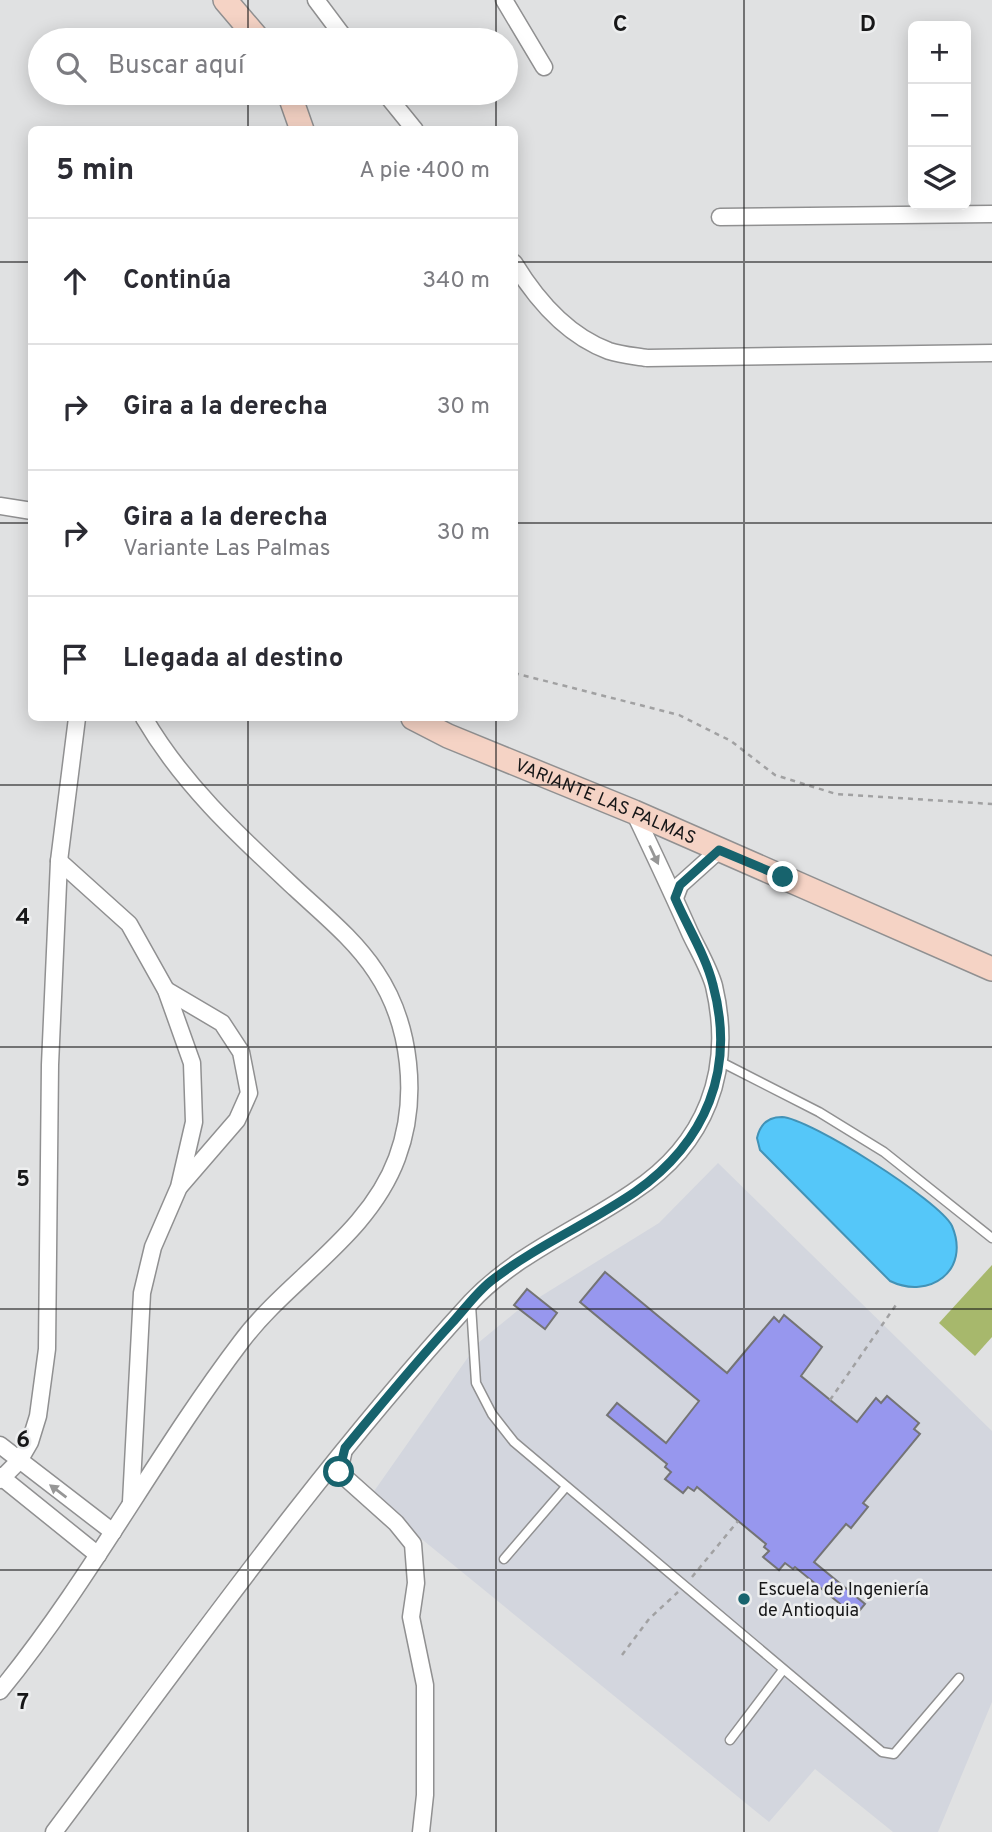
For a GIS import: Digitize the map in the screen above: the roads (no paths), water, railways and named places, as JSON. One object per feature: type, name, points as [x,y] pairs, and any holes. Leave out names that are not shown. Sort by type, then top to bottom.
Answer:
[{"type":"main road","points":[[225,0],[249,28]]},
{"type":"main road","points":[[293,105],[301,126]]},
{"type":"main road","name":"VARIANTE LAS PALMAS","points":[[419,721],[448,736],[634,812],[992,969]]},
{"type":"street","points":[[316,0],[337,28]]},
{"type":"street","points":[[504,0],[544,67]]},
{"type":"street","points":[[395,105],[412,126]]},
{"type":"street","points":[[720,217],[992,214]]},
{"type":"street","points":[[518,269],[531,290],[564,324],[608,351],[647,358],[992,353]]},
{"type":"street","points":[[0,506],[28,510]]},
{"type":"street","points":[[77,721],[59,862],[49,1116],[47,1349],[38,1416],[30,1442],[19,1461],[1,1478],[98,1555]]},
{"type":"street","points":[[0,1691],[98,1555],[241,1341],[276,1301],[344,1238],[368,1211],[397,1157],[408,1092],[405,1040],[376,972],[349,939],[199,795],[169,757],[146,721]]},
{"type":"street","points":[[54,1832],[268,1544],[345,1448],[471,1302],[489,1283],[523,1259],[635,1192],[665,1167],[694,1134],[711,1100],[721,1062],[720,1019],[713,983],[634,812]]},
{"type":"street","points":[[675,898],[680,885],[719,850]]},
{"type":"street","points":[[59,862],[129,924],[166,990],[192,1063],[194,1122],[179,1187],[153,1247],[142,1293],[131,1502]]},
{"type":"street","points":[[166,990],[222,1023],[241,1052],[249,1093],[237,1120],[179,1187]]},
{"type":"street","points":[[0,1445],[113,1532]]},
{"type":"street","points":[[345,1448],[339,1472],[396,1523],[413,1544],[416,1583],[411,1617],[425,1685],[425,1795],[421,1832]]},
{"type":"lane","points":[[721,1062],[819,1112],[884,1152],[992,1238]]},
{"type":"lane","points":[[471,1302],[476,1383],[492,1414],[514,1442],[565,1488],[888,1755],[894,1754],[958,1678]]},
{"type":"lane","points":[[504,1559],[565,1488]]},
{"type":"lane","points":[[730,1740],[783,1670]]},
{"type":"water","points":[[782,1117],[818,1131],[873,1162],[942,1214],[952,1226],[956,1242],[956,1256],[943,1278],[919,1287],[890,1281],[760,1150],[757,1138],[760,1129],[769,1120]]},
{"type":"place","name":"Escuela de Ingeniería de Antioquia","points":[[744,1599]]}]
